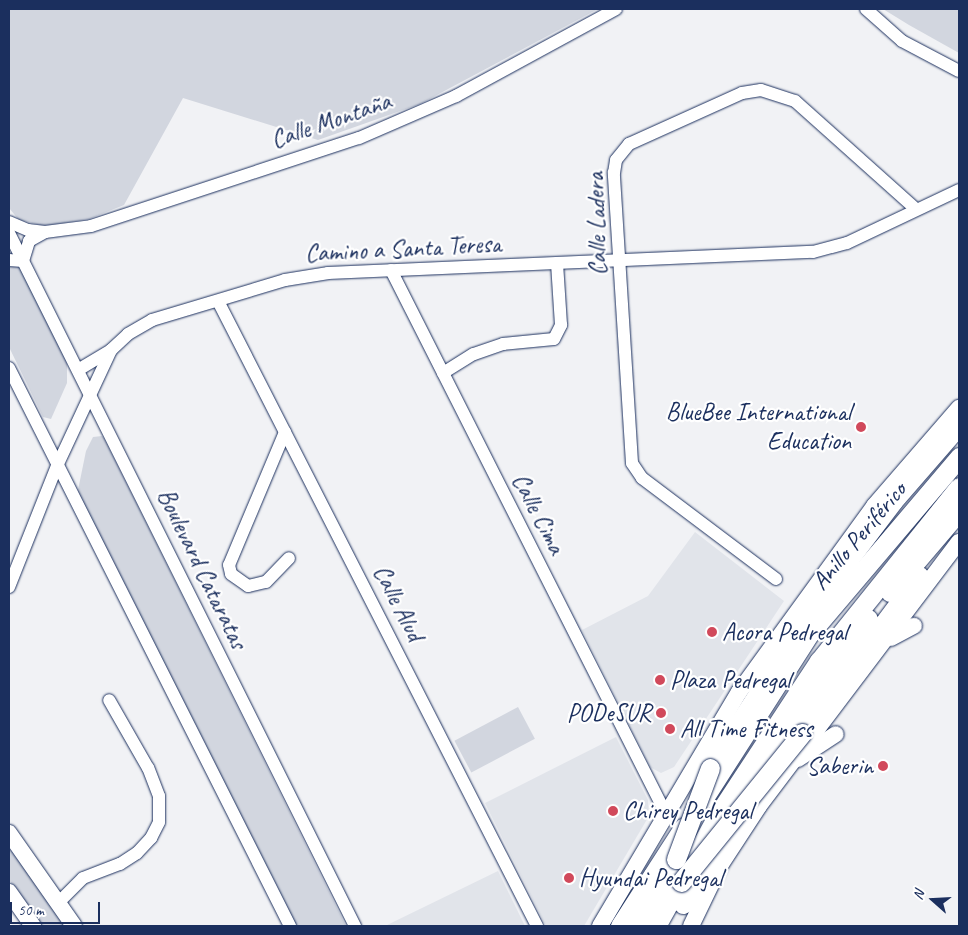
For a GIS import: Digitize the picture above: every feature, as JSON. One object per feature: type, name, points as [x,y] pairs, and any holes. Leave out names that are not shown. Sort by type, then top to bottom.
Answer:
[{"type":"highway","points":[[676,859],[710,768],[748,705],[833,580],[893,501],[959,426]]},
{"type":"highway","name":"Anillo Periférico","points":[[620,926],[810,633],[959,456]]},
{"type":"highway","points":[[637,926],[739,755],[823,632],[959,469]]},
{"type":"highway","points":[[656,926],[763,742],[818,661],[959,487]]},
{"type":"highway","points":[[670,926],[795,719],[870,616],[959,511]]},
{"type":"highway","points":[[681,882],[802,733],[959,523]]},
{"type":"main road","points":[[600,926],[734,700],[874,506],[959,408]]},
{"type":"main road","points":[[691,926],[721,864],[788,766],[959,542]]},
{"type":"main road","points":[[886,640],[914,626]]},
{"type":"main road","points":[[788,766],[836,734]]},
{"type":"main road","points":[[9,834],[74,926]]},
{"type":"main road","points":[[700,926],[721,864]]},
{"type":"main road","points":[[9,892],[33,926]]},
{"type":"street","name":"Calle Montaña","points":[[9,222],[25,229],[45,232],[91,226],[392,125],[486,81],[616,9]]},
{"type":"street","points":[[866,9],[902,41],[959,72]]},
{"type":"street","name":"Calle Ladera","points":[[776,579],[636,471],[631,457],[614,173],[620,153],[629,144],[742,93],[761,90],[795,101],[916,209]]},
{"type":"street","name":"Camino a Santa Teresa","points":[[9,587],[57,466],[111,350],[128,334],[152,320],[307,276],[391,270],[813,252],[847,243],[959,190]]},
{"type":"street","points":[[9,260],[23,261],[29,241],[45,232]]},
{"type":"street","name":"Boulevard Cataratas","points":[[9,233],[355,926]]},
{"type":"street","points":[[443,373],[474,354],[503,344],[554,339],[561,325],[557,263]]},
{"type":"street","name":"Calle Cima","points":[[391,270],[645,778],[666,814]]},
{"type":"street","name":"Calle Alud","points":[[218,301],[537,926]]},
{"type":"street","points":[[78,370],[111,350]]},
{"type":"street","points":[[9,368],[290,926]]},
{"type":"street","points":[[285,432],[229,565],[231,574],[238,582],[248,586],[266,582],[289,558]]},
{"type":"street","points":[[58,903],[83,878],[120,864],[137,853],[151,838],[159,822],[159,796],[148,768],[109,700]]},
{"type":"shaded area","points":[[9,9],[598,9],[420,104],[318,140],[183,98],[124,205],[89,219],[45,226],[19,220],[9,208]]},
{"type":"shaded area","points":[[883,9],[959,9],[959,53],[909,25]]},
{"type":"shaded area","points":[[9,264],[17,264],[21,269],[67,362],[67,383],[51,419],[43,417],[9,347]]},
{"type":"shaded area","points":[[102,436],[346,926],[295,926],[77,495],[86,451],[93,437]]},
{"type":"shaded area","points":[[695,532],[784,601],[674,767],[661,773],[650,767],[582,630],[648,596]]},
{"type":"shaded area","points":[[518,707],[535,739],[471,773],[454,741]]},
{"type":"shaded area","points":[[616,737],[648,800],[649,816],[584,926],[546,926],[485,803]]},
{"type":"shaded area","points":[[9,845],[66,926],[42,926],[9,880]]},
{"type":"shaded area","points":[[498,871],[525,926],[385,926]]},
{"type":"place","name":"BlueBee International Education","points":[[861,427]]},
{"type":"place","name":"Acora Pedregal","points":[[712,632]]},
{"type":"place","name":"Plaza Pedregal","points":[[660,680]]},
{"type":"place","name":"PODeSUR","points":[[661,713]]},
{"type":"place","name":"All Time Fitness","points":[[670,729]]},
{"type":"place","name":"Saberin","points":[[883,766]]},
{"type":"place","name":"Chirey Pedregal","points":[[613,811]]},
{"type":"place","name":"Hyundai Pedregal","points":[[569,878]]}]
